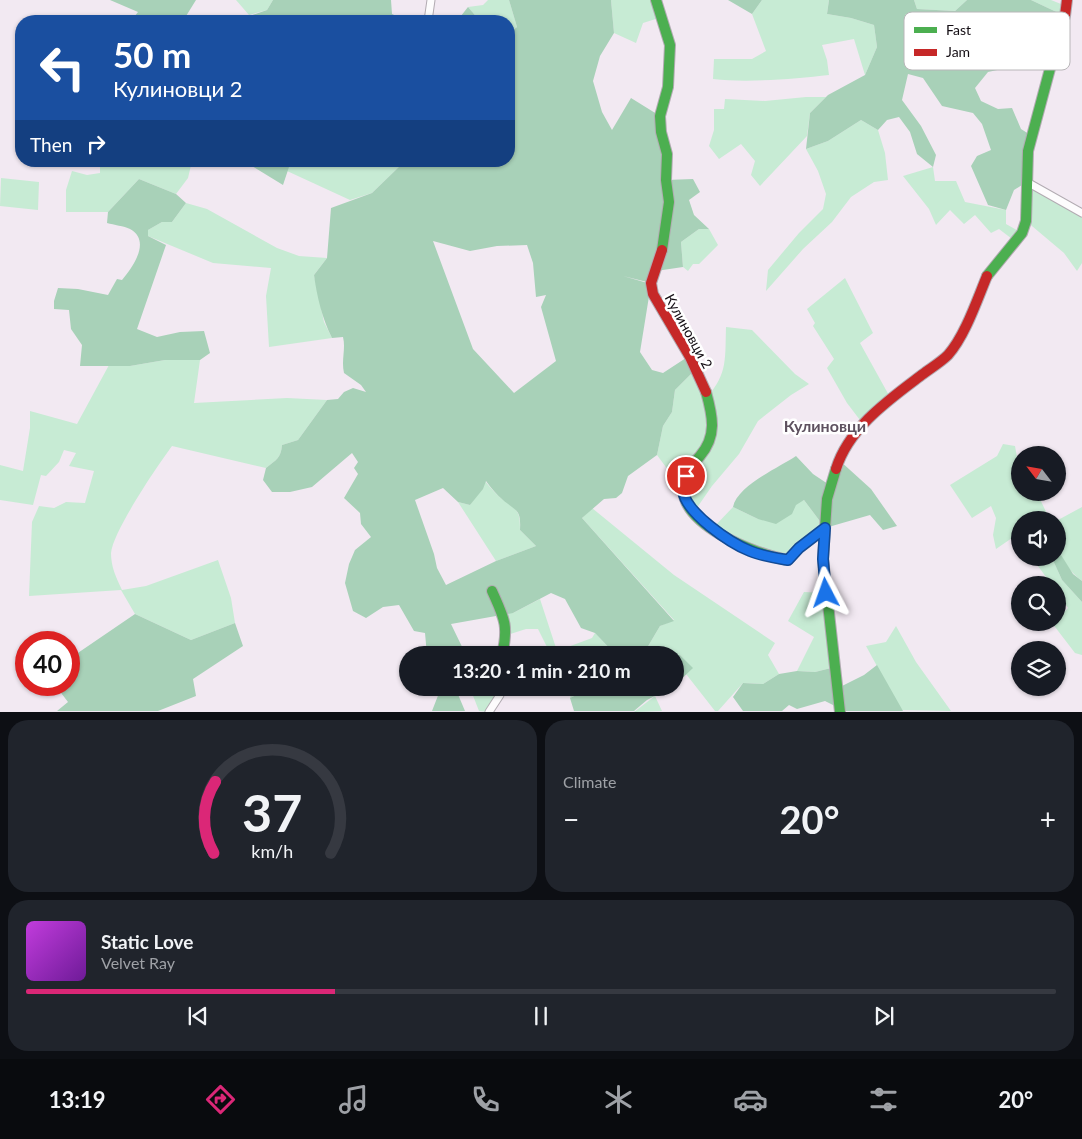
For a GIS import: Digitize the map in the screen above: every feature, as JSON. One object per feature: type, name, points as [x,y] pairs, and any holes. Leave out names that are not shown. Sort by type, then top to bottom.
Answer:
[{"type":"street","points":[[429,15],[431,0]]},
{"type":"street","name":"Кулиновци 2","points":[[656,0],[670,45],[668,87],[660,116],[660,132],[667,154],[666,180],[669,202],[662,253],[651,283],[653,294],[667,321],[696,369],[707,397],[713,427],[710,441],[686,476],[682,489],[684,496],[694,512],[719,532],[750,551],[774,558],[788,560],[799,548],[825,528]]},
{"type":"street","points":[[840,712],[823,559],[827,499],[839,460],[863,424],[891,399],[938,365],[953,349],[968,321],[987,276],[1022,233],[1026,221],[1028,151],[1050,70]]},
{"type":"street","points":[[1027,182],[1082,213]]},
{"type":"street","points":[[492,590],[505,620],[508,635],[505,646]]},
{"type":"street","points":[[489,712],[499,696]]},
{"type":"green space","points":[[110,0],[196,0],[187,15],[136,15],[138,12]]},
{"type":"green space","points":[[236,0],[273,0],[267,10],[249,15]]},
{"type":"green space","points":[[273,0],[391,0],[392,14],[394,15],[252,15],[267,10]]},
{"type":"green space","points":[[488,0],[509,0],[513,15],[475,15],[468,7],[483,5]]},
{"type":"green space","points":[[509,0],[611,0],[614,33],[600,56],[593,81],[602,112],[612,130],[631,98],[660,116],[666,180],[693,179],[700,192],[689,200],[694,215],[709,229],[699,229],[681,242],[683,267],[656,271],[651,283],[623,276],[651,284],[640,352],[652,370],[663,373],[689,356],[696,369],[675,390],[672,412],[663,426],[657,455],[628,476],[622,493],[616,498],[604,499],[582,518],[674,621],[660,626],[648,646],[607,646],[595,633],[581,628],[565,599],[551,593],[513,613],[451,624],[462,646],[426,646],[425,633],[414,631],[399,605],[383,607],[366,618],[353,611],[345,583],[349,564],[355,550],[371,537],[361,524],[360,513],[344,498],[358,474],[354,468],[358,462],[352,453],[312,487],[290,492],[272,492],[263,480],[266,468],[279,456],[282,445],[298,440],[327,400],[338,399],[344,392],[353,388],[366,392],[361,385],[344,373],[343,337],[332,338],[323,315],[317,291],[314,275],[327,258],[331,208],[372,193],[399,167],[515,167],[515,28],[517,27]],"holes":[[[433,241],[470,251],[497,246],[527,245],[533,263],[536,297],[546,295],[541,307],[556,361],[514,393],[473,349]],[[486,481],[519,514],[520,530],[536,546],[496,561],[446,585],[437,568],[415,500],[443,488],[458,502],[470,505],[483,489]]]},
{"type":"green space","points":[[611,0],[656,0],[662,17],[643,23],[636,43],[614,33]]},
{"type":"green space","points":[[728,0],[762,0],[752,14]]},
{"type":"green space","points":[[762,0],[829,0],[827,14],[851,18],[874,25],[877,47],[865,75],[854,39],[822,45],[829,75],[755,81],[713,79],[714,59],[752,59],[766,51],[752,14]]},
{"type":"green space","points":[[829,0],[914,0],[917,9],[955,11],[967,0],[1031,0],[1056,12],[904,12],[904,70],[997,70],[988,72],[975,88],[981,101],[998,109],[1012,108],[1021,129],[1032,136],[1027,182],[1014,190],[1006,210],[988,205],[971,166],[977,156],[991,150],[982,124],[973,113],[942,106],[923,78],[908,74],[902,100],[921,126],[936,155],[933,167],[917,154],[910,132],[899,117],[887,120],[878,130],[861,120],[828,141],[806,149],[810,113],[828,95],[865,75],[877,47],[874,25],[851,18],[827,14]]},
{"type":"green space","points":[[914,0],[967,0],[955,11],[917,9]]},
{"type":"green space","points":[[1031,0],[1051,0],[1066,6],[1065,12],[1056,12]]},
{"type":"green space","points":[[468,7],[475,15],[462,15]]},
{"type":"green space","points":[[826,97],[810,113],[807,136],[760,186],[751,175],[755,161],[741,144],[719,159],[709,146],[714,130],[714,109],[724,109],[725,99],[765,101]]},
{"type":"green space","points":[[861,120],[878,130],[885,153],[888,180],[874,182],[851,197],[832,222],[803,249],[766,291],[768,270],[799,233],[823,209],[826,194],[818,171],[806,149],[828,141]]},
{"type":"green space","points":[[100,167],[191,167],[188,178],[176,194],[139,179],[108,212],[66,212],[66,190],[72,171],[87,175],[100,173]]},
{"type":"green space","points":[[254,167],[289,167],[283,185]]},
{"type":"green space","points":[[289,167],[399,167],[372,193],[350,200],[287,171]]},
{"type":"green space","points":[[933,167],[935,181],[956,181],[965,202],[1006,210],[1006,224],[1022,233],[1016,242],[999,229],[991,233],[975,215],[964,224],[950,210],[936,225],[929,209],[903,176]]},
{"type":"green space","points":[[1,178],[39,182],[38,210],[0,206]]},
{"type":"green space","points":[[139,179],[176,194],[186,203],[172,222],[162,222],[148,230],[148,236],[166,245],[137,329],[157,337],[180,332],[204,331],[210,353],[200,360],[165,360],[130,366],[80,366],[82,345],[71,329],[69,310],[54,309],[58,288],[78,289],[108,295],[117,279],[122,280],[126,275],[138,255],[139,240],[130,229],[107,223],[108,212]]},
{"type":"green space","points":[[1027,182],[1082,213],[1082,263],[1077,271],[1064,253],[1026,221]]},
{"type":"green space","points":[[186,203],[207,209],[277,248],[299,256],[327,258],[314,275],[324,322],[332,338],[269,347],[266,296],[271,268],[213,263],[148,236],[148,230],[162,222],[172,222]]},
{"type":"green space","points":[[699,229],[709,229],[718,245],[699,264],[693,264],[688,271],[683,267],[681,242]]},
{"type":"green space","points":[[845,278],[873,333],[860,343],[891,399],[863,424],[847,403],[827,368],[834,359],[813,326],[815,323],[807,309]]},
{"type":"green space","points":[[726,327],[752,330],[795,374],[809,384],[791,395],[758,421],[739,454],[712,486],[694,512],[682,489],[657,455],[663,426],[672,412],[675,390],[696,369],[707,397],[719,381],[724,365]]},
{"type":"green space","points":[[165,360],[200,360],[194,403],[287,398],[327,400],[298,440],[282,445],[279,456],[266,468],[172,446],[127,514],[111,553],[113,567],[122,590],[146,586],[218,560],[231,598],[235,623],[191,640],[135,614],[121,590],[29,596],[32,522],[39,506],[54,508],[66,502],[85,503],[94,471],[69,466],[76,453],[64,450],[59,462],[46,476],[41,475],[33,505],[0,500],[0,465],[23,471],[30,428],[30,411],[77,424],[109,365],[130,366]]},
{"type":"green space","points":[[1003,444],[1015,446],[1011,446],[1011,501],[1041,501],[1046,511],[1011,511],[1011,539],[996,549],[993,535],[996,518],[991,506],[972,518],[950,485],[997,456]]},
{"type":"green space","points":[[796,456],[813,474],[831,486],[839,460],[871,489],[897,526],[883,530],[870,515],[825,528],[804,500],[796,505],[792,514],[776,524],[758,519],[733,507],[736,499],[750,485]]},
{"type":"green space","points":[[485,481],[519,515],[520,530],[536,546],[496,561],[458,502],[470,505]]},
{"type":"green space","points":[[804,500],[825,528],[788,560],[774,558],[713,528],[733,507],[758,519]]},
{"type":"green space","points":[[1082,507],[1082,581],[1066,564],[1066,516]]},
{"type":"green space","points":[[592,508],[674,575],[775,643],[768,655],[779,674],[763,684],[743,683],[718,711],[715,711],[686,674],[692,668],[684,659],[684,646],[648,646],[660,626],[674,620],[582,518]]},
{"type":"green space","points":[[1066,563],[1073,574],[1082,581],[1082,602],[1066,584],[1066,576],[1060,576],[1056,566],[1066,566]]},
{"type":"green space","points":[[1038,566],[1056,566],[1060,576],[1045,576]]},
{"type":"green space","points":[[1066,584],[1082,602],[1082,655],[1075,653],[1058,631],[1066,631],[1066,610],[1068,608],[1066,605]]},
{"type":"green space","points":[[804,592],[826,593],[835,667],[815,672],[797,671],[814,637],[788,621]]},
{"type":"green space","points":[[540,599],[555,646],[546,646],[538,629],[526,629],[507,635],[502,613],[513,613]]},
{"type":"green space","points":[[135,614],[191,640],[235,623],[243,646],[193,679],[196,696],[158,711],[57,711],[68,702],[63,696],[80,696],[80,652]]},
{"type":"green space","points":[[896,626],[916,662],[951,711],[901,710],[866,646],[886,642]]},
{"type":"green space","points":[[595,633],[607,646],[570,646],[592,638]]},
{"type":"green space","points":[[684,659],[693,668],[684,676]]},
{"type":"green space","points":[[877,665],[903,711],[840,711],[839,708],[825,701],[797,709],[789,705],[782,711],[743,711],[733,697],[743,683],[763,684],[779,674],[797,671],[815,672],[835,667],[838,688],[864,675]]},
{"type":"green space","points":[[438,696],[459,696],[465,711],[432,711]]},
{"type":"green space","points":[[473,696],[498,696],[489,712],[479,711]]},
{"type":"green space","points":[[574,696],[655,696],[634,711],[574,711],[570,698]]},
{"type":"green space","points":[[655,696],[662,711],[634,712]]},
{"type":"traffic: fast","points":[[656,0],[670,45],[668,87],[660,116],[661,132],[667,154],[666,180],[669,202],[662,250]]},
{"type":"traffic: fast","points":[[987,276],[1022,233],[1026,221],[1028,151],[1050,70]]},
{"type":"traffic: fast","points":[[706,392],[712,418],[711,434],[705,449],[690,468],[684,482],[685,497],[692,511],[705,524],[721,535],[757,552],[788,560],[799,548],[825,528]]},
{"type":"traffic: fast","points":[[836,469],[827,499],[823,559],[840,712]]},
{"type":"traffic: fast","points":[[492,591],[504,622],[504,646]]},
{"type":"traffic: jam","points":[[1066,12],[1067,0]]},
{"type":"traffic: jam","points":[[662,250],[651,283],[653,294],[690,357],[706,392]]},
{"type":"traffic: jam","points":[[836,469],[850,440],[872,415],[897,393],[948,355],[965,328],[987,276]]},
{"type":"district","name":"Кулиновци","points":[[825,425]]},
{"type":"route","points":[[686,476],[682,489],[687,503],[694,512],[719,532],[750,551],[788,560],[799,548],[825,528],[823,559],[826,593]]}]
